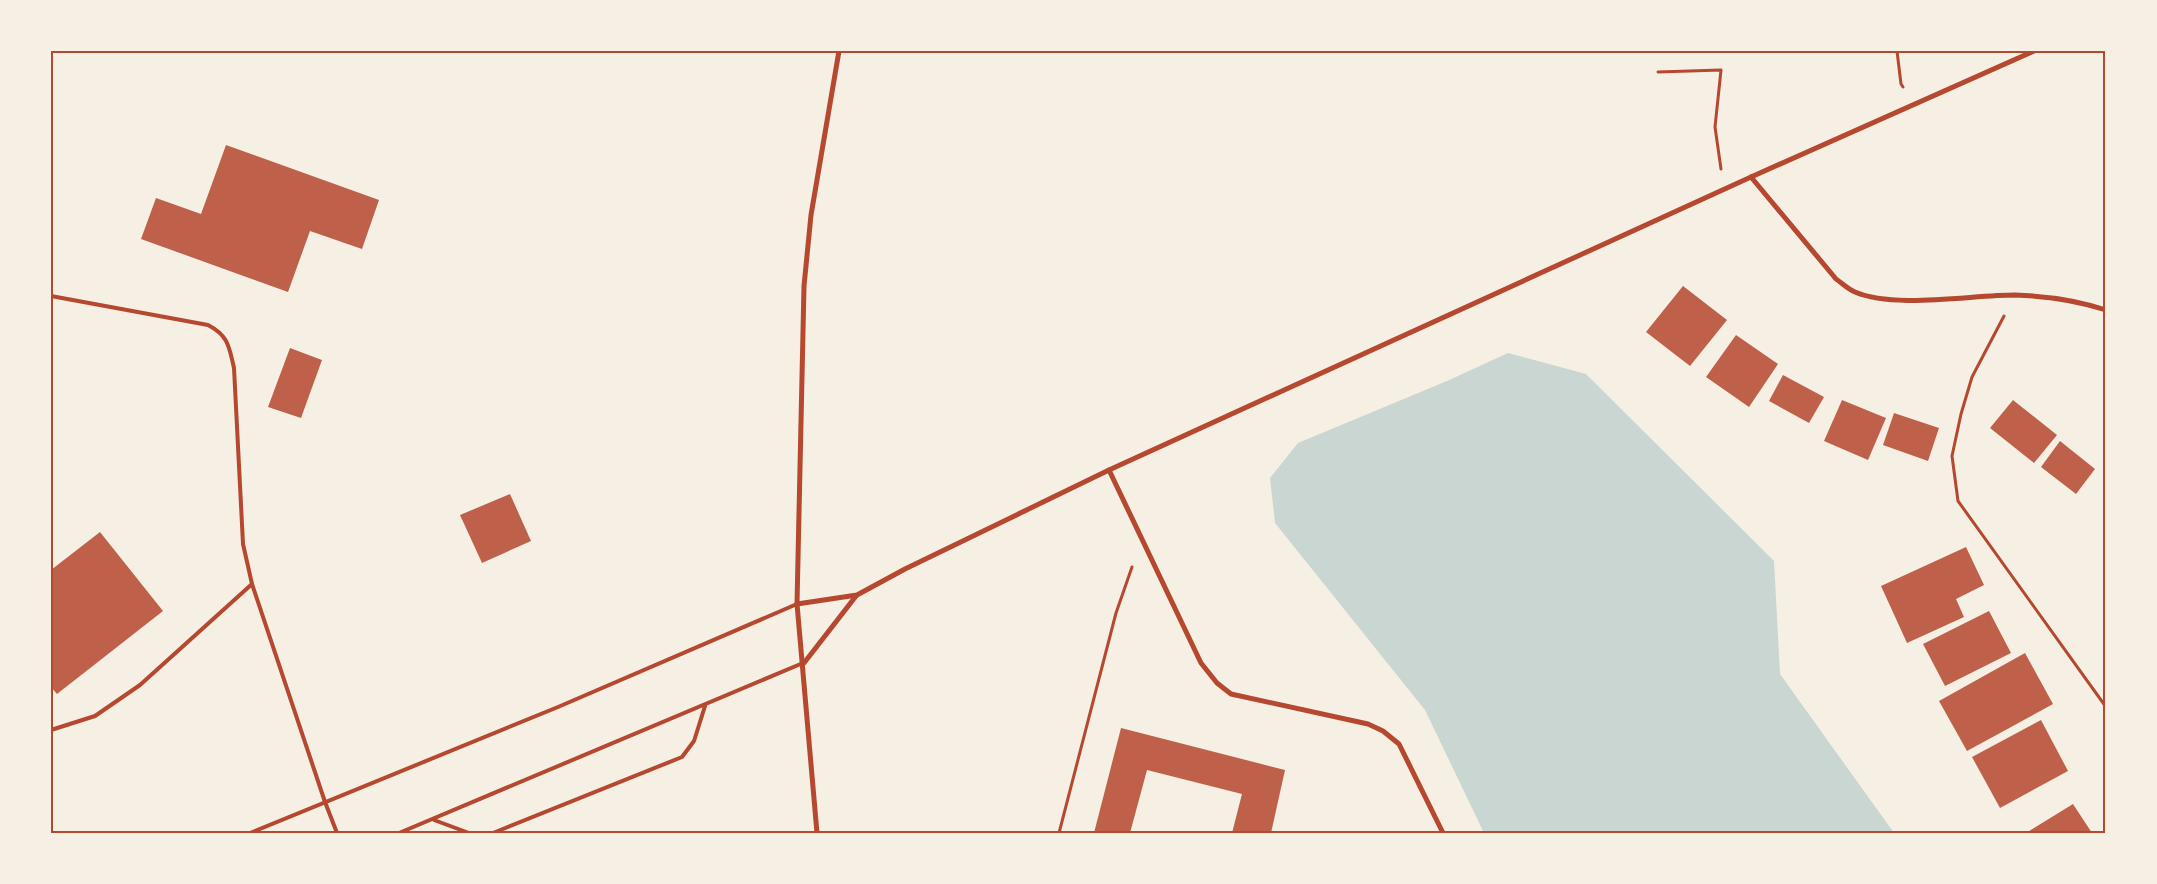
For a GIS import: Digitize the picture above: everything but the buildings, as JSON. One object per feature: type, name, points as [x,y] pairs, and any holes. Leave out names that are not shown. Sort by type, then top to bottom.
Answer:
[{"type":"street","points":[[817,833],[798,604],[804,286],[811,216],[838,51]]},
{"type":"street","points":[[798,604],[857,595],[905,569],[1109,470],[1724,189],[2034,51]]},
{"type":"street","points":[[1751,177],[1836,279],[1854,291],[1874,298],[1900,300],[2015,295],[2060,298],[2106,310]]},
{"type":"street","points":[[1109,470],[1201,663],[1217,683],[1231,694],[1368,724],[1383,731],[1399,744],[1443,833]]},
{"type":"street","points":[[804,663],[857,595]]},
{"type":"lane","points":[[51,296],[208,325],[224,335],[234,368],[243,544],[252,584],[337,833]]},
{"type":"lane","points":[[51,730],[96,716],[140,685],[252,584]]},
{"type":"lane","points":[[250,833],[558,707],[798,604]]},
{"type":"lane","points":[[399,833],[804,663]]},
{"type":"lane","points":[[493,833],[682,757],[694,741],[705,705]]},
{"type":"lane","points":[[433,820],[469,833]]},
{"type":"path","points":[[1897,51],[1901,84],[1916,103]]},
{"type":"path","points":[[1658,72],[1721,70],[1715,127],[1724,189]]},
{"type":"path","points":[[2015,295],[1972,377],[1961,414],[1952,456],[1958,502],[2106,707]]},
{"type":"path","points":[[1059,833],[1116,613],[1131,568],[1147,549]]},
{"type":"shaded area","points":[[1508,353],[1586,374],[1774,561],[1780,674],[1894,833],[1484,833],[1425,710],[1275,523],[1270,478],[1298,443],[1447,381]]}]
